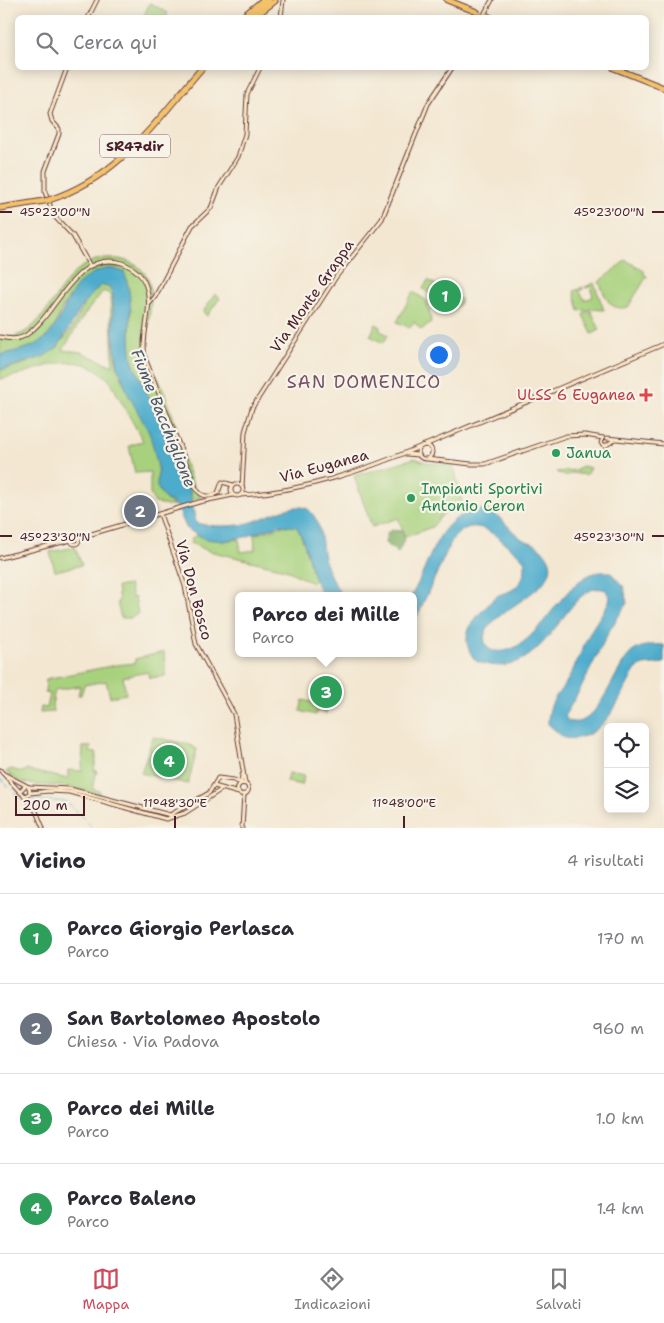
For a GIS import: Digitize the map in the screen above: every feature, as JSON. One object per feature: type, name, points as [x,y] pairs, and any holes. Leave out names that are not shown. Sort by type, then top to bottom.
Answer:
[{"type":"highway","points":[[245,15],[269,0]]},
{"type":"highway","points":[[447,0],[477,12]]},
{"type":"highway","points":[[257,15],[275,1]]},
{"type":"highway","points":[[250,15],[263,2]]},
{"type":"highway","name":"SR47dir","points":[[0,208],[47,201],[86,185],[130,152],[200,70]]},
{"type":"highway","points":[[619,70],[664,88]]},
{"type":"street","points":[[90,15],[98,0]]},
{"type":"street","points":[[275,1],[283,0],[281,15]]},
{"type":"street","points":[[487,15],[492,0]]},
{"type":"street","points":[[275,1],[282,8]]},
{"type":"street","points":[[66,70],[50,114],[52,121],[59,130],[59,134],[46,167],[44,186],[50,210],[73,236],[90,266]]},
{"type":"street","points":[[149,304],[155,297],[192,226],[211,208],[219,187],[238,157],[243,144],[247,94],[259,70]]},
{"type":"street","name":"Via Monte Grappa","points":[[242,488],[241,476],[246,426],[252,408],[336,277],[382,220],[433,95],[451,70]]},
{"type":"street","points":[[0,338],[18,338],[26,335],[47,314],[80,273],[90,266],[110,262],[127,265],[138,273],[142,279],[149,304],[144,335],[145,358],[194,484],[203,496],[215,495],[221,483],[229,483],[233,487],[242,488],[252,494]]},
{"type":"street","name":"Via Euganea","points":[[172,510],[233,495],[252,494],[326,480],[400,455],[664,344]]},
{"type":"street","points":[[426,459],[485,464],[566,436],[585,435],[602,439],[664,444]]},
{"type":"street","name":"Via Euganea","points":[[400,455],[409,454],[426,459],[435,443],[442,438]]},
{"type":"street","points":[[602,439],[604,446],[614,440]]},
{"type":"street","points":[[602,439],[609,443]]},
{"type":"street","points":[[420,456],[424,445],[440,459]]},
{"type":"street","name":"Via Monte Grappa","points":[[233,487],[241,476]]},
{"type":"street","points":[[233,487],[233,495]]},
{"type":"street","points":[[224,497],[233,487]]},
{"type":"street","points":[[240,495],[242,488]]},
{"type":"street","points":[[141,519],[172,510]]},
{"type":"street","points":[[0,558],[71,540],[74,536],[78,538],[172,510]]},
{"type":"street","name":"Via Don Bosco","points":[[160,514],[188,598],[196,644],[234,714],[243,783],[249,789],[244,794],[242,828]]},
{"type":"street","points":[[0,770],[27,797]]},
{"type":"street","points":[[4,774],[27,787]]},
{"type":"street","points":[[43,828],[21,788],[70,789],[166,816],[182,810],[209,793],[216,780],[221,777],[243,783]]},
{"type":"street","name":"Via Don Bosco","points":[[239,792],[237,788],[243,783]]},
{"type":"street","points":[[214,786],[244,794]]},
{"type":"street","points":[[27,787],[27,797]]},
{"type":"street","points":[[27,797],[49,791],[70,792],[166,819],[178,816],[222,789]]},
{"type":"green space","points":[[150,3],[168,13],[167,15],[144,15]]},
{"type":"green space","points":[[119,259],[136,265],[146,275],[150,287],[151,301],[146,345],[147,358],[159,379],[167,399],[177,429],[173,430],[194,488],[202,497],[190,500],[187,479],[133,363],[130,347],[131,308],[117,269],[100,272],[79,286],[63,307],[53,328],[44,340],[28,348],[0,355],[0,337],[15,336],[28,330],[77,271],[95,260]]},
{"type":"green space","points":[[626,260],[644,271],[644,275],[647,276],[628,307],[622,308],[616,307],[609,302],[599,282]]},
{"type":"green space","points":[[428,280],[441,288],[441,290],[461,299],[459,305],[449,314],[437,299],[423,289]]},
{"type":"green space","points":[[594,283],[604,310],[591,309],[579,311],[574,291],[583,287],[579,291],[585,300],[593,297],[592,286],[585,287]]},
{"type":"green space","points":[[101,284],[107,285],[112,290],[114,347],[118,368],[128,393],[152,440],[156,453],[160,491],[168,501],[176,505],[167,506],[155,503],[150,494],[150,472],[135,473],[129,446],[143,441],[110,381],[97,370],[84,364],[58,363],[0,379],[0,370],[19,365],[53,349],[67,335],[95,290]],"holes":[[[103,291],[110,294],[113,366],[81,352],[63,350],[84,315]]]},
{"type":"green space","points":[[413,292],[427,301],[431,322],[421,330],[414,322],[410,328],[397,322]]},
{"type":"green space","points":[[215,294],[220,298],[207,316],[203,312]]},
{"type":"green space","points":[[591,311],[600,330],[592,334],[583,315],[585,312]]},
{"type":"green space","points":[[376,324],[381,327],[379,330],[388,335],[383,343],[370,336]]},
{"type":"green space","name":"Impianti Sportivi Antonio Ceron","points":[[415,458],[425,462],[454,466],[462,502],[442,515],[432,527],[405,537],[398,518],[372,527],[354,476]]},
{"type":"green space","points":[[583,466],[590,468],[586,475],[572,473],[565,476],[556,472],[575,470]]},
{"type":"green space","points":[[289,524],[297,527],[303,540],[315,580],[312,583],[285,569],[209,551],[190,543],[191,539],[196,535],[223,541],[239,539],[241,552],[255,550],[254,535]]},
{"type":"green space","points":[[392,530],[402,531],[405,537],[398,553],[385,543],[387,533]]},
{"type":"green space","points":[[75,547],[82,565],[55,571],[50,552]]},
{"type":"green space","points":[[129,585],[132,598],[135,597],[138,614],[130,618],[121,618],[117,602],[119,601],[117,587]]},
{"type":"green space","points":[[164,652],[166,676],[150,678],[148,672],[123,677],[126,694],[110,697],[106,681],[84,685],[81,695],[78,695],[80,686],[55,690],[52,705],[53,712],[40,713],[41,707],[47,708],[50,694],[45,693],[46,679],[135,663],[135,659]]},
{"type":"green space","points":[[324,682],[333,684],[326,713],[317,711],[316,715],[300,711],[303,700],[318,704]]},
{"type":"green space","points":[[153,737],[188,744],[197,749],[188,784],[141,773]]},
{"type":"green space","points":[[83,747],[91,747],[90,752],[97,753],[94,770],[97,771],[92,789],[100,791],[99,795],[69,787],[36,785],[20,781],[6,772],[11,769],[23,772],[26,770],[68,779],[68,770],[82,771]]},
{"type":"green space","points":[[289,773],[304,776],[302,785],[287,782]]},
{"type":"water","points":[[110,268],[124,272],[128,283],[130,340],[133,363],[187,479],[196,523],[229,526],[249,523],[289,508],[305,508],[310,511],[317,521],[325,563],[340,592],[320,592],[297,527],[280,525],[245,537],[223,541],[205,539],[187,529],[176,505],[164,498],[157,487],[158,467],[150,434],[128,394],[118,367],[113,333],[113,295],[109,286],[101,285],[84,303],[58,347],[43,357],[0,370],[0,355],[29,347],[44,339],[59,320],[76,288],[84,279],[95,272]]},
{"type":"water","points":[[483,509],[489,511],[522,539],[536,545],[550,560],[549,574],[538,588],[491,624],[484,637],[490,650],[508,650],[523,642],[538,628],[565,595],[579,582],[594,573],[611,573],[624,587],[627,603],[609,631],[581,688],[565,715],[567,720],[577,722],[587,718],[596,709],[631,653],[638,648],[664,645],[664,663],[643,665],[636,669],[617,705],[600,726],[590,734],[578,738],[564,738],[548,724],[549,715],[553,702],[575,667],[589,634],[610,599],[606,590],[592,590],[579,599],[538,647],[521,660],[501,666],[476,661],[468,646],[467,639],[470,627],[495,597],[509,592],[518,585],[523,577],[525,562],[523,558],[488,531],[479,527],[470,527],[461,531],[452,540],[417,616],[417,592],[413,592],[437,542],[444,530],[454,520],[467,513]]},
{"type":"waterway","points":[[0,778],[20,798],[67,802],[93,828]]},
{"type":"place","name":"Parco Giorgio Perlasca","points":[[445,296]]},
{"type":"place","name":"ULSS 6 Euganea","points":[[646,395]]},
{"type":"place","name":"Janua","points":[[556,453]]},
{"type":"place","name":"Impianti Sportivi Antonio Ceron","points":[[411,498]]},
{"type":"place","name":"San Bartolomeo Apostolo","points":[[140,511]]},
{"type":"place","name":"Parco dei Mille","points":[[326,692]]},
{"type":"place","name":"Parco Baleno","points":[[169,761]]},
{"type":"district","name":"SAN DOMENICO","points":[[364,382]]},
{"type":"water label","name":"Fiume Bacchiglione","points":[[164,418]]}]
